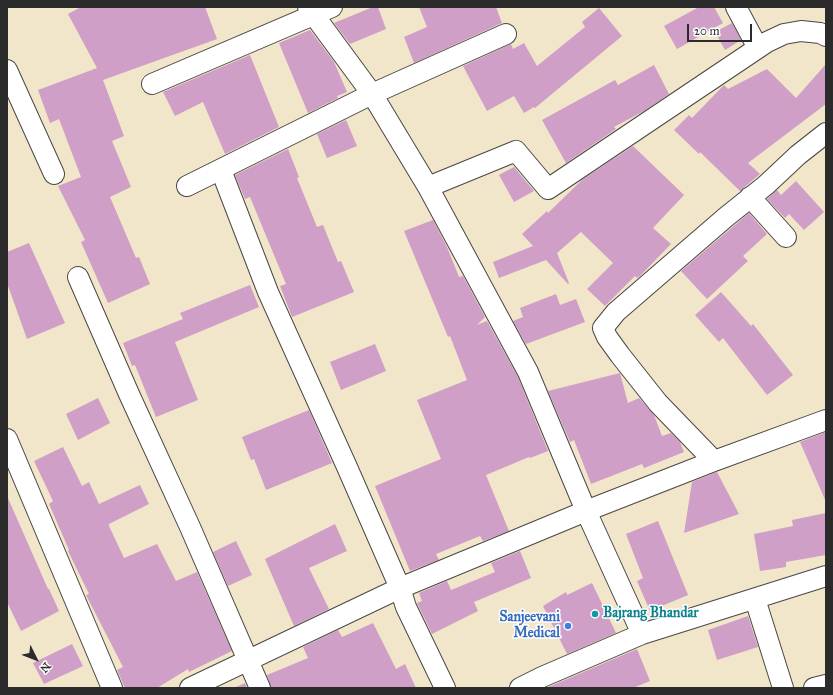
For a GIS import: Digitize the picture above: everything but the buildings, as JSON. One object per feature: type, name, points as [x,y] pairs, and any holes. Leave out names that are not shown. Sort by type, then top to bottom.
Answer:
[{"type":"street","points":[[152,84],[311,11],[332,7]]},
{"type":"street","points":[[736,7],[758,48]]},
{"type":"street","points":[[311,11],[372,94],[428,187],[528,372],[586,511],[642,634]]},
{"type":"street","points":[[428,187],[516,151],[548,189],[767,42],[784,34],[801,31],[820,33],[826,36]]},
{"type":"street","points":[[187,186],[372,94],[506,34]]},
{"type":"street","points":[[7,70],[54,174]]},
{"type":"street","points":[[714,461],[658,403],[620,355],[607,337],[603,328],[616,312],[766,185],[798,155],[826,133]]},
{"type":"street","points":[[221,170],[268,292],[347,467],[400,588],[406,606],[445,688]]},
{"type":"street","points":[[750,197],[786,237]]},
{"type":"street","points":[[78,277],[260,688]]},
{"type":"street","points":[[190,688],[400,588],[586,511],[714,461],[826,420]]},
{"type":"street","points":[[7,438],[112,688]]},
{"type":"street","points":[[520,688],[544,682],[642,634],[826,576]]},
{"type":"street","points":[[755,599],[783,688]]},
{"type":"street","points":[[814,688],[826,685]]},
{"type":"place","name":"Bajrang Bhandar","points":[[595,614]]},
{"type":"place","name":"Sanjeevani Medical","points":[[568,626]]}]
